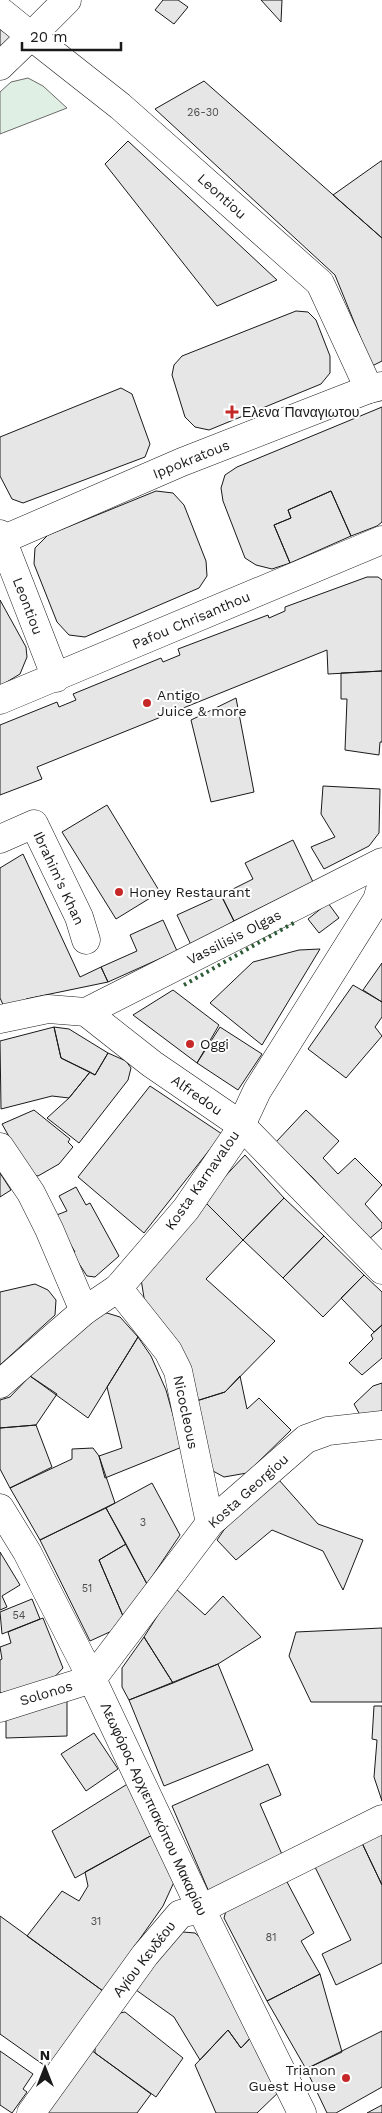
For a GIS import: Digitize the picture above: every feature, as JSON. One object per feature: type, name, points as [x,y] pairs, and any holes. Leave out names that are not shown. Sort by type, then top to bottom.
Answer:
[{"type":"street","points":[[0,66],[67,0]]},
{"type":"street","name":"Leontiou","points":[[0,11],[120,106],[320,283],[376,388]]},
{"type":"street","name":"Ippokratous","points":[[1,537],[182,462],[376,388]]},
{"type":"street","name":"Leontiou","points":[[1,537],[56,678]]},
{"type":"street","name":"Pafou Chrisanthou","points":[[0,700],[382,540]]},
{"type":"street","name":"Ibrahim's Khan","points":[[0,839],[34,824],[79,916],[86,940]]},
{"type":"street","name":"Vassilisis Olgas","points":[[86,1012],[382,862]]},
{"type":"street","name":"Kosta Karnavalou","points":[[0,1384],[84,1311],[118,1288],[186,1209],[236,1136],[257,1091],[377,900],[382,882]]},
{"type":"street","points":[[0,1019],[48,1009],[86,1012]]},
{"type":"street","name":"Alfredou","points":[[86,1012],[152,1064],[241,1126],[382,1270]]},
{"type":"street","points":[[0,1147],[31,1193],[49,1229],[84,1311]]},
{"type":"street","name":"Nicocleous","points":[[118,1288],[168,1351],[178,1370],[210,1522]]},
{"type":"street","name":"Kosta Georgiou","points":[[92,1679],[210,1522],[306,1439],[328,1431],[382,1425]]},
{"type":"street","name":"Λεωφόρος Αρχιεπισκόπου Μακαρίου","points":[[0,1508],[27,1552],[92,1679],[201,1909],[302,2113]]},
{"type":"street","name":"Solonos","points":[[0,1708],[92,1679]]},
{"type":"street","name":"Αγίου Κενδέου","points":[[31,2113],[145,1955],[180,1914],[201,1909],[382,1819]]},
{"type":"green space","points":[[28,78],[43,86],[67,108],[0,134],[0,92],[11,82]]},
{"type":"building","points":[[163,0],[178,0],[188,7],[174,24],[155,10]]},
{"type":"building","points":[[261,0],[282,0],[281,22]]},
{"type":"building","points":[[0,25],[12,36],[0,49]]},
{"type":"building","points":[[204,81],[382,238],[382,361],[372,366],[335,275],[155,109]]},
{"type":"building","points":[[128,141],[277,280],[217,306],[105,164]]},
{"type":"building","points":[[382,161],[382,238],[333,195]]},
{"type":"building","points":[[296,311],[308,312],[316,320],[330,356],[330,373],[321,384],[209,430],[195,427],[185,417],[172,375],[174,365],[182,356]]},
{"type":"building","points":[[121,388],[132,394],[150,444],[145,457],[23,503],[12,499],[0,476],[0,437]]},
{"type":"building","points":[[382,407],[382,522],[377,526],[351,536],[331,491],[288,510],[291,518],[274,525],[290,563],[272,569],[256,565],[245,558],[223,501],[221,488],[225,475],[237,467]]},
{"type":"building","points":[[156,491],[173,493],[184,505],[206,561],[207,576],[199,588],[85,637],[69,635],[57,622],[34,564],[35,548],[48,535]]},
{"type":"building","points":[[331,491],[351,536],[290,563],[274,525],[291,518],[288,510]]},
{"type":"building","points":[[367,577],[378,577],[382,580],[382,671],[328,674],[327,650],[37,767],[42,779],[0,795],[0,725],[57,702],[59,707],[76,700],[73,694],[161,658],[163,662],[180,655],[178,649],[268,615],[269,618],[285,611],[285,607]]},
{"type":"building","points":[[0,600],[26,647],[27,657],[20,674],[0,686]]},
{"type":"building","points":[[382,671],[382,742],[380,742],[379,755],[345,750],[347,699],[341,699],[341,673]]},
{"type":"building","points":[[236,698],[254,792],[211,802],[191,720]]},
{"type":"building","points":[[323,786],[380,789],[379,833],[369,846],[324,869],[311,847],[335,837],[321,814]]},
{"type":"building","points":[[107,805],[160,892],[116,919],[62,832]]},
{"type":"building","points":[[293,840],[313,882],[234,921],[221,895],[253,879],[245,863]]},
{"type":"building","points":[[23,854],[80,977],[101,967],[108,982],[26,999],[29,1007],[6,1011],[0,998],[0,868]]},
{"type":"building","points":[[221,895],[234,921],[192,947],[177,915]]},
{"type":"building","points":[[328,903],[339,918],[319,933],[308,919]]},
{"type":"building","points":[[163,920],[177,951],[108,982],[101,967],[137,951],[130,935]]},
{"type":"building","points":[[320,949],[262,1045],[210,1003],[253,962],[299,950]]},
{"type":"building","points":[[382,963],[382,1002],[363,990]]},
{"type":"building","points":[[353,985],[382,1002],[382,1017],[375,1027],[382,1036],[346,1078],[308,1049]]},
{"type":"building","name":"Oggi","points":[[173,990],[219,1025],[197,1063],[133,1015]]},
{"type":"building","points":[[54,1027],[61,1058],[90,1072],[69,1098],[52,1096],[1,1109],[0,1041]]},
{"type":"building","points":[[54,1027],[69,1029],[108,1053],[95,1075],[61,1058]]},
{"type":"building","points":[[220,1027],[262,1054],[238,1090],[197,1063]]},
{"type":"building","points":[[108,1053],[126,1061],[131,1068],[128,1080],[79,1143],[47,1118],[69,1098],[90,1072],[95,1075]]},
{"type":"building","points":[[150,1086],[222,1134],[144,1233],[78,1177]]},
{"type":"building","points":[[34,1110],[70,1139],[68,1142],[73,1147],[59,1164],[38,1176],[30,1174],[2,1124]]},
{"type":"building","points":[[306,1110],[339,1141],[323,1158],[338,1174],[355,1158],[382,1185],[365,1204],[382,1223],[382,1228],[368,1240],[313,1178],[276,1142]]},
{"type":"building","points":[[245,1155],[284,1198],[243,1240],[203,1200]]},
{"type":"building","points":[[0,1173],[11,1190],[0,1197]]},
{"type":"building","points":[[76,1187],[86,1205],[90,1203],[119,1256],[95,1277],[87,1276],[72,1253],[75,1252],[54,1216],[67,1211],[59,1196]]},
{"type":"building","points":[[284,1198],[324,1236],[283,1278],[243,1240]]},
{"type":"building","points":[[203,1200],[243,1240],[206,1279],[275,1341],[225,1392],[193,1402],[145,1304],[141,1279]]},
{"type":"building","points":[[324,1236],[364,1275],[323,1317],[283,1278]]},
{"type":"building","points":[[364,1275],[382,1292],[382,1325],[374,1332],[341,1298]]},
{"type":"building","points":[[35,1284],[48,1290],[56,1300],[55,1315],[0,1365],[0,1292]]},
{"type":"building","points":[[107,1313],[120,1317],[138,1337],[88,1418],[30,1376],[28,1372],[99,1314]]},
{"type":"building","points":[[382,1325],[382,1358],[362,1375],[349,1363],[373,1339],[371,1335]]},
{"type":"building","points":[[138,1337],[151,1356],[166,1390],[182,1447],[105,1478],[99,1456],[122,1448],[107,1387]]},
{"type":"building","points":[[30,1376],[57,1394],[36,1425],[0,1428],[0,1400],[10,1397]]},
{"type":"building","points":[[240,1376],[247,1409],[259,1398],[291,1430],[247,1473],[224,1477],[213,1471],[205,1462],[193,1402],[225,1392]]},
{"type":"building","points":[[382,1383],[382,1413],[360,1415],[354,1404],[373,1386]]},
{"type":"building","points":[[36,1425],[52,1467],[10,1488],[0,1469],[0,1428]]},
{"type":"building","points":[[93,1448],[99,1456],[115,1503],[40,1540],[10,1488],[72,1459],[72,1449]]},
{"type":"building","points":[[279,1480],[318,1524],[363,1540],[343,1590],[323,1551],[272,1530],[236,1560],[217,1540],[239,1508]]},
{"type":"building","points":[[152,1483],[180,1535],[147,1584],[106,1508]]},
{"type":"building","points":[[106,1508],[126,1544],[99,1560],[123,1616],[114,1630],[90,1641],[40,1540]]},
{"type":"building","points":[[126,1544],[147,1584],[123,1616],[99,1560]]},
{"type":"building","points":[[0,1552],[20,1585],[2,1596],[7,1607],[0,1610]]},
{"type":"building","points":[[175,1588],[205,1615],[223,1596],[261,1637],[218,1664],[173,1683],[144,1637]]},
{"type":"building","points":[[32,1599],[40,1619],[2,1634],[0,1612]]},
{"type":"building","points":[[43,1618],[63,1668],[48,1684],[0,1693],[0,1660],[2,1659],[0,1647],[11,1643],[8,1632]]},
{"type":"building","points":[[382,1628],[382,1702],[311,1702],[289,1656],[296,1632]]},
{"type":"building","points":[[144,1637],[173,1683],[129,1700],[122,1687],[122,1668]]},
{"type":"building","points":[[218,1664],[253,1750],[164,1786],[129,1700]]},
{"type":"building","points":[[67,1701],[67,1736],[6,1738],[6,1713]]},
{"type":"building","points":[[374,1706],[382,1706],[382,1801],[374,1777],[377,1740],[372,1739]]},
{"type":"building","points":[[94,1733],[118,1769],[86,1791],[61,1754]]},
{"type":"building","points":[[268,1764],[281,1795],[260,1804],[284,1859],[209,1892],[172,1806]]},
{"type":"building","points":[[129,1783],[154,1834],[75,1878],[52,1831]]},
{"type":"building","points":[[382,1832],[382,1885],[362,1843]]},
{"type":"building","points":[[154,1834],[174,1882],[163,1906],[103,1991],[27,1936],[62,1891],[79,1901],[88,1886],[85,1872]]},
{"type":"building","points":[[362,1843],[382,1885],[382,1963],[336,1985],[322,1954],[351,1940],[314,1865]]},
{"type":"building","points":[[286,1880],[314,1933],[301,1941],[320,1974],[267,2001],[224,1918],[227,1907]]},
{"type":"building","points":[[0,1916],[103,1991],[48,2068],[0,2034]]},
{"type":"building","points":[[183,1932],[195,1933],[209,1945],[255,2033],[241,2048],[228,2030],[200,2060],[174,2017],[129,1985],[173,1936]]},
{"type":"building","points":[[320,1974],[342,2052],[306,2069],[267,2001]]},
{"type":"building","points":[[125,2012],[183,2058],[156,2097],[95,2053],[95,2044],[115,2014]]},
{"type":"building","points":[[228,2030],[241,2048],[255,2033],[284,2087],[257,2113],[216,2113],[195,2065]]},
{"type":"building","name":"Trianon Guest House","points":[[382,2031],[382,2087],[336,2113],[327,2113],[306,2069]]},
{"type":"building","points":[[91,2050],[151,2094],[137,2113],[44,2113]]},
{"type":"building","points":[[0,2051],[33,2074],[23,2089],[27,2092],[12,2113],[0,2105]]},
{"type":"building","points":[[382,2105],[382,2113],[367,2113]]},
{"type":"hedge","points":[[184,985],[297,921]]},
{"type":"place","name":"Ελενα Παναγιωτου","points":[[232,412]]},
{"type":"place","name":"Antigo Juice & more","points":[[147,703]]},
{"type":"place","name":"Honey Restaurant","points":[[119,892]]},
{"type":"place","name":"Oggi","points":[[190,1044]]},
{"type":"place","name":"Trianon Guest House","points":[[346,2078]]}]
